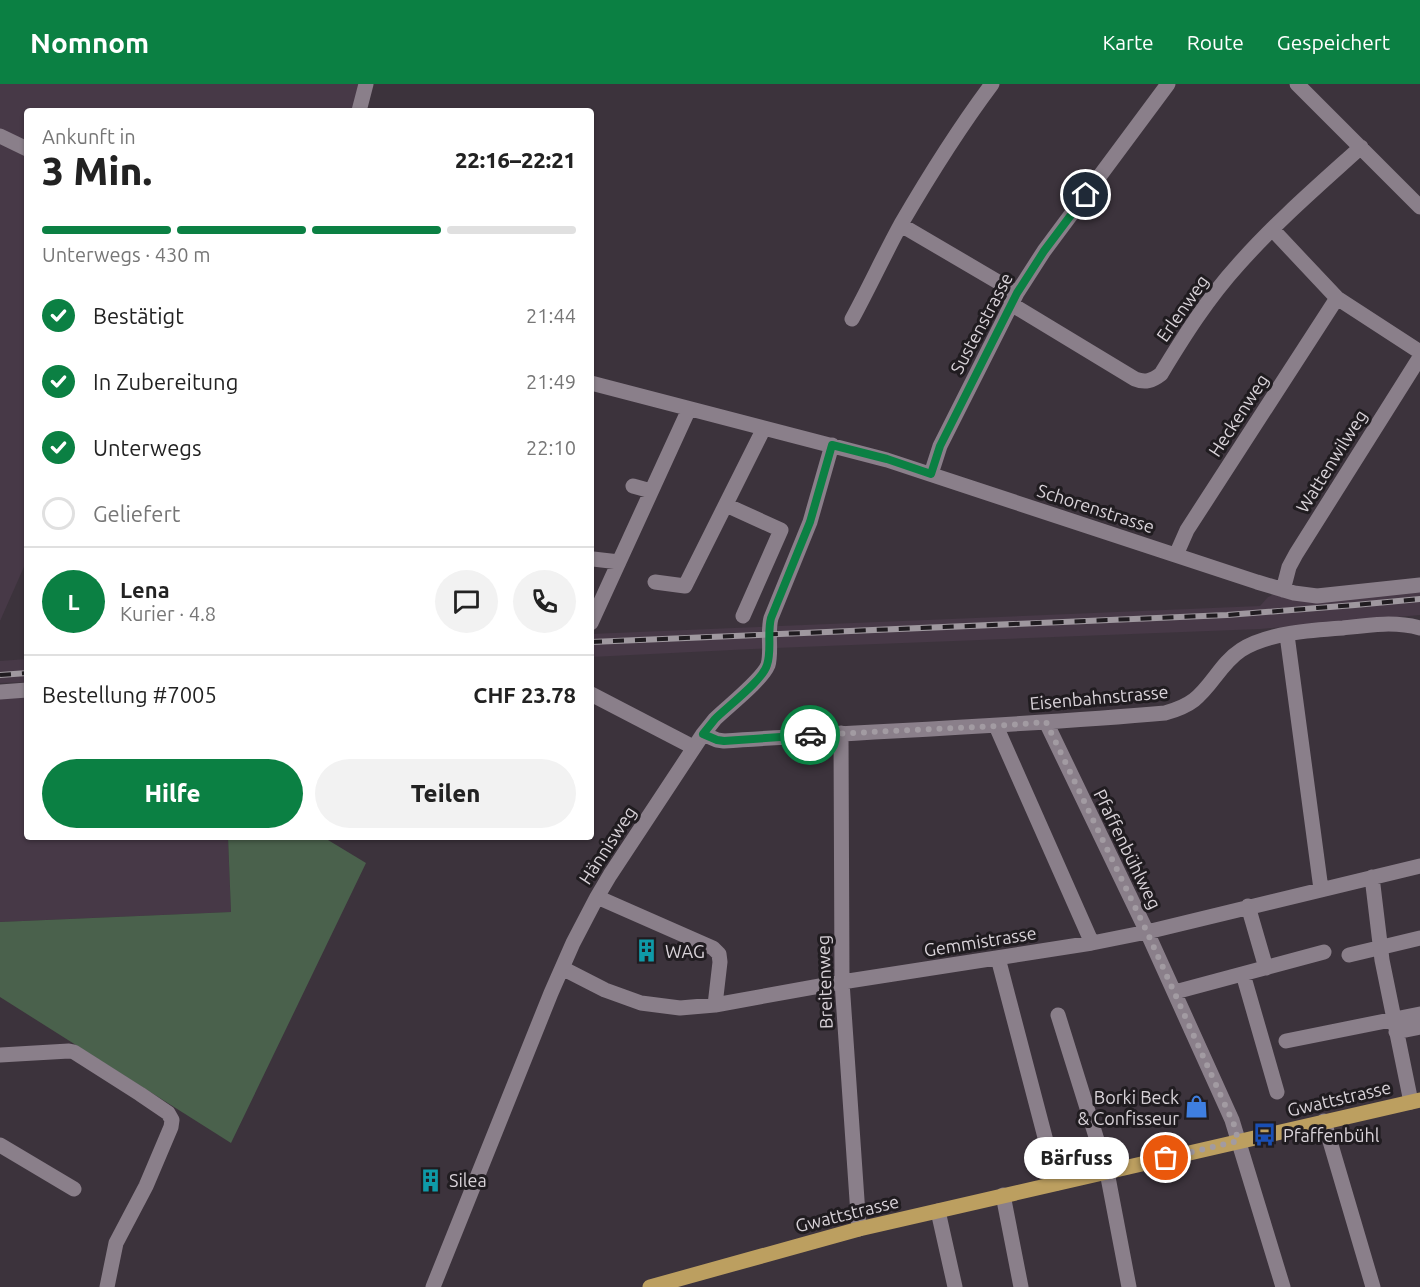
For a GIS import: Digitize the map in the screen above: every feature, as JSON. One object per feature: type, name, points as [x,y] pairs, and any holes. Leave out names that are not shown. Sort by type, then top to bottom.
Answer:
[{"type":"main road","name":"Gwattstrasse","points":[[650,1287],[859,1229],[1415,1101]]},
{"type":"street","points":[[360,108],[366,84]]},
{"type":"street","points":[[852,319],[924,186],[967,118],[992,84]]},
{"type":"street","name":"Sustenstrasse","points":[[931,474],[940,446],[1014,298],[1044,251],[1168,84]]},
{"type":"street","points":[[1297,84],[1420,207]]},
{"type":"street","points":[[0,136],[24,148]]},
{"type":"street","name":"Erlenweg","points":[[901,225],[1135,379],[1149,381],[1161,374],[1206,305],[1238,265],[1272,229],[1361,147]]},
{"type":"street","points":[[1272,229],[1337,298],[1420,352]]},
{"type":"street","name":"Heckenweg","points":[[1176,555],[1187,530],[1337,298]]},
{"type":"street","name":"Wattenwilweg","points":[[1283,590],[1296,554],[1420,357]]},
{"type":"street","name":"Schorenstrasse","points":[[594,384],[887,459],[1283,590],[1304,595],[1324,595],[1420,585]]},
{"type":"street","points":[[594,616],[689,409]]},
{"type":"street","points":[[655,582],[686,586],[764,428]]},
{"type":"street","name":"Hännisweg","points":[[433,1287],[562,968],[597,897],[693,747],[715,720],[758,679],[767,666],[768,628],[810,522],[832,445]]},
{"type":"street","points":[[633,486],[651,491]]},
{"type":"street","points":[[726,505],[781,530],[743,616]]},
{"type":"street","points":[[594,559],[619,562]]},
{"type":"street","name":"Eisenbahnstrasse","points":[[703,734],[724,741],[996,726],[1165,713],[1180,709],[1195,699],[1240,650],[1259,642],[1305,631],[1382,624],[1420,628]]},
{"type":"street","points":[[1287,635],[1321,889]]},
{"type":"street","points":[[0,692],[24,690]]},
{"type":"street","points":[[594,696],[693,747]]},
{"type":"street","name":"Pfaffenbühlweg","points":[[1046,722],[1147,932],[1232,1120],[1283,1287]]},
{"type":"street","points":[[996,726],[1092,943]]},
{"type":"street","name":"Breitenweg","points":[[841,733],[842,982],[859,1229]]},
{"type":"street","name":"Gemmistrasse","points":[[562,968],[605,990],[641,1003],[680,1008],[715,1005],[842,982],[1092,943],[1147,932],[1420,866]]},
{"type":"street","points":[[1372,877],[1381,948],[1395,1026],[1415,1101]]},
{"type":"street","points":[[597,897],[713,948],[720,962],[715,1005]]},
{"type":"street","points":[[1248,906],[1254,971],[1277,1092]]},
{"type":"street","points":[[1349,955],[1420,938]]},
{"type":"street","points":[[1175,992],[1324,952]]},
{"type":"street","points":[[998,958],[1057,1183]]},
{"type":"street","points":[[1395,1026],[1420,1014]]},
{"type":"street","points":[[1058,1015],[1107,1172],[1129,1287]]},
{"type":"street","points":[[1286,1041],[1395,1026],[1420,1027]]},
{"type":"street","points":[[0,1055],[74,1052],[168,1113],[172,1120],[146,1186],[116,1243],[107,1287]]},
{"type":"street","points":[[1324,1121],[1373,1287]]},
{"type":"street","points":[[0,1145],[74,1189]]},
{"type":"street","points":[[1003,1195],[1021,1287]]},
{"type":"street","points":[[938,1211],[955,1287]]},
{"type":"shaded area","points":[[0,84],[366,84],[360,108],[24,108],[24,567],[0,621]]},
{"type":"shaded area","points":[[1420,585],[1420,615],[1260,629],[594,657],[594,634],[1260,606],[1268,597],[1283,590]]},
{"type":"shaded area","points":[[24,659],[24,682],[0,683],[0,661]]},
{"type":"shaded area","points":[[24,690],[24,840],[228,840],[231,912],[0,922],[0,692]]},
{"type":"green space","points":[[228,840],[328,840],[366,863],[231,1143],[0,997],[0,922],[231,912]]},
{"type":"railway","points":[[594,642],[1227,615],[1420,599]]},
{"type":"railway","points":[[0,675],[24,673]]},
{"type":"way so far","points":[[810,735],[1046,722],[1147,932],[1235,1127],[1238,1141],[1166,1158]]},
{"type":"place","name":"WAG","points":[[647,951]]},
{"type":"place","name":"Borki Beck & Confisseur","points":[[1197,1107]]},
{"type":"place","name":"Pfaffenbühl","points":[[1265,1135]]},
{"type":"place","name":"Bärfuss","points":[[1166,1158]]},
{"type":"place","name":"Silea","points":[[431,1180]]},
{"type":"route","points":[[810,735],[724,741],[703,734],[762,675],[767,666],[768,628],[810,522],[832,445],[887,459],[931,474],[940,446],[1017,293],[1044,251],[1086,195]]}]
